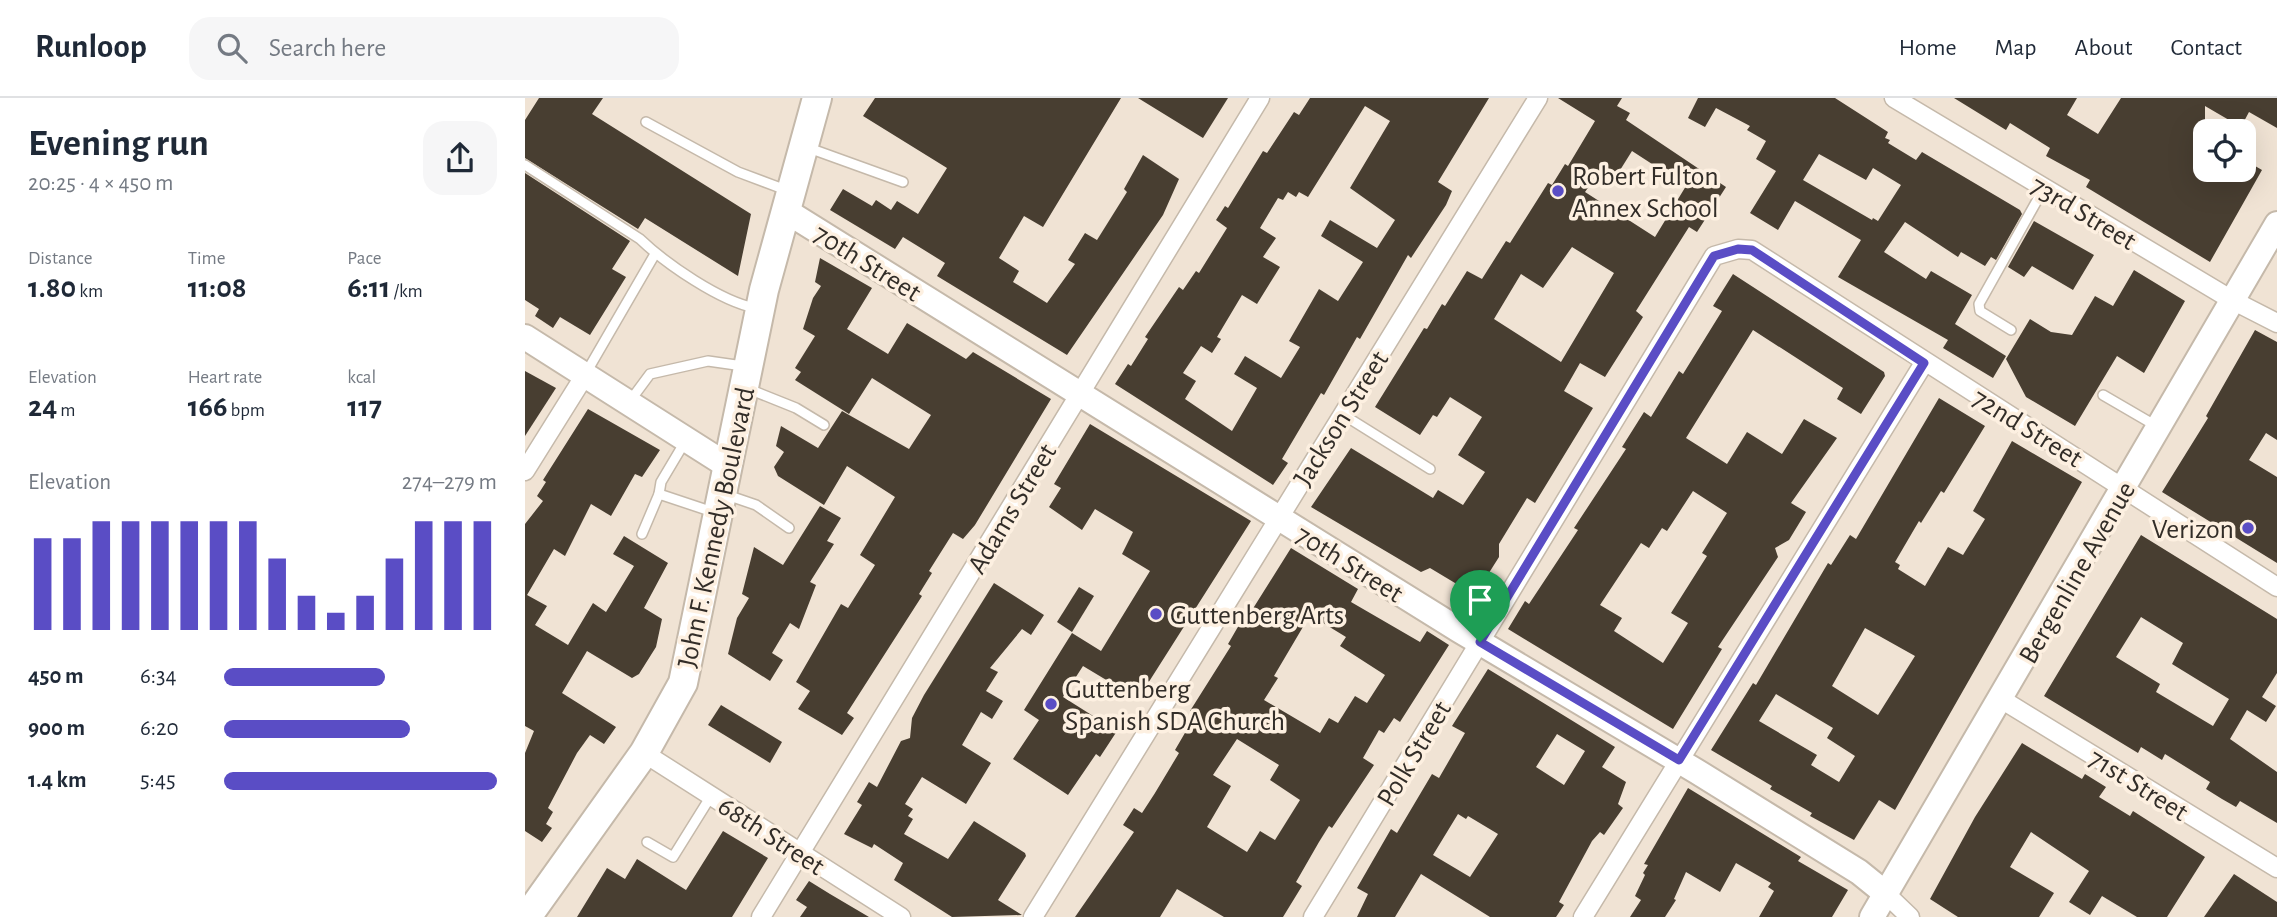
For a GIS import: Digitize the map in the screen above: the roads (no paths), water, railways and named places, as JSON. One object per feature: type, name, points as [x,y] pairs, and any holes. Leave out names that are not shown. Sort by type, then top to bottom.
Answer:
[{"type":"main road","name":"John F. Kennedy Boulevard","points":[[527,917],[644,753],[683,683],[760,309],[817,98]]},
{"type":"street","name":"Adams Street","points":[[761,917],[1259,98]]},
{"type":"street","name":"Jackson Street","points":[[1033,917],[1538,98]]},
{"type":"street","name":"73rd Street","points":[[1894,98],[2232,300],[2277,323]]},
{"type":"street","name":"70th Street","points":[[789,202],[1080,394],[1278,518],[1859,872],[1910,917]]},
{"type":"street","name":"Bergenline Avenue","points":[[1872,917],[2277,224]]},
{"type":"street","name":"Polk Street","points":[[1313,917],[1714,256],[1738,249],[1752,250],[1779,269]]},
{"type":"street","name":"72nd Street","points":[[1779,269],[1924,363],[2125,487],[2149,507],[2277,587]]},
{"type":"street","points":[[525,337],[728,466]]},
{"type":"street","points":[[1583,917],[1924,363]]},
{"type":"street","points":[[525,471],[585,375]]},
{"type":"street","name":"71st Street","points":[[2001,699],[2277,868]]},
{"type":"street","name":"68th Street","points":[[644,753],[901,917]]},
{"type":"lane","points":[[646,122],[789,202]]},
{"type":"lane","points":[[804,146],[903,182]]},
{"type":"lane","points":[[525,165],[640,239],[655,254],[738,305],[760,309]]},
{"type":"lane","points":[[2011,330],[1980,311],[1979,304],[2044,188]]},
{"type":"lane","points":[[585,375],[655,254]]},
{"type":"lane","points":[[628,403],[650,374],[708,360],[746,378],[824,425]]},
{"type":"lane","points":[[2103,395],[2160,427]]},
{"type":"lane","points":[[1342,414],[1430,469]]},
{"type":"lane","points":[[642,534],[659,494],[661,482],[687,440]]},
{"type":"lane","points":[[659,494],[720,504],[756,505],[789,528]]},
{"type":"lane","points":[[647,842],[673,857],[711,796]]},
{"type":"place","name":"Robert Fulton Annex School","points":[[1558,191]]},
{"type":"place","name":"Verizon","points":[[2248,528]]},
{"type":"place","name":"Guttenberg Arts","points":[[1156,614]]},
{"type":"place","name":"Guttenberg Spanish SDA Church","points":[[1051,704]]}]
